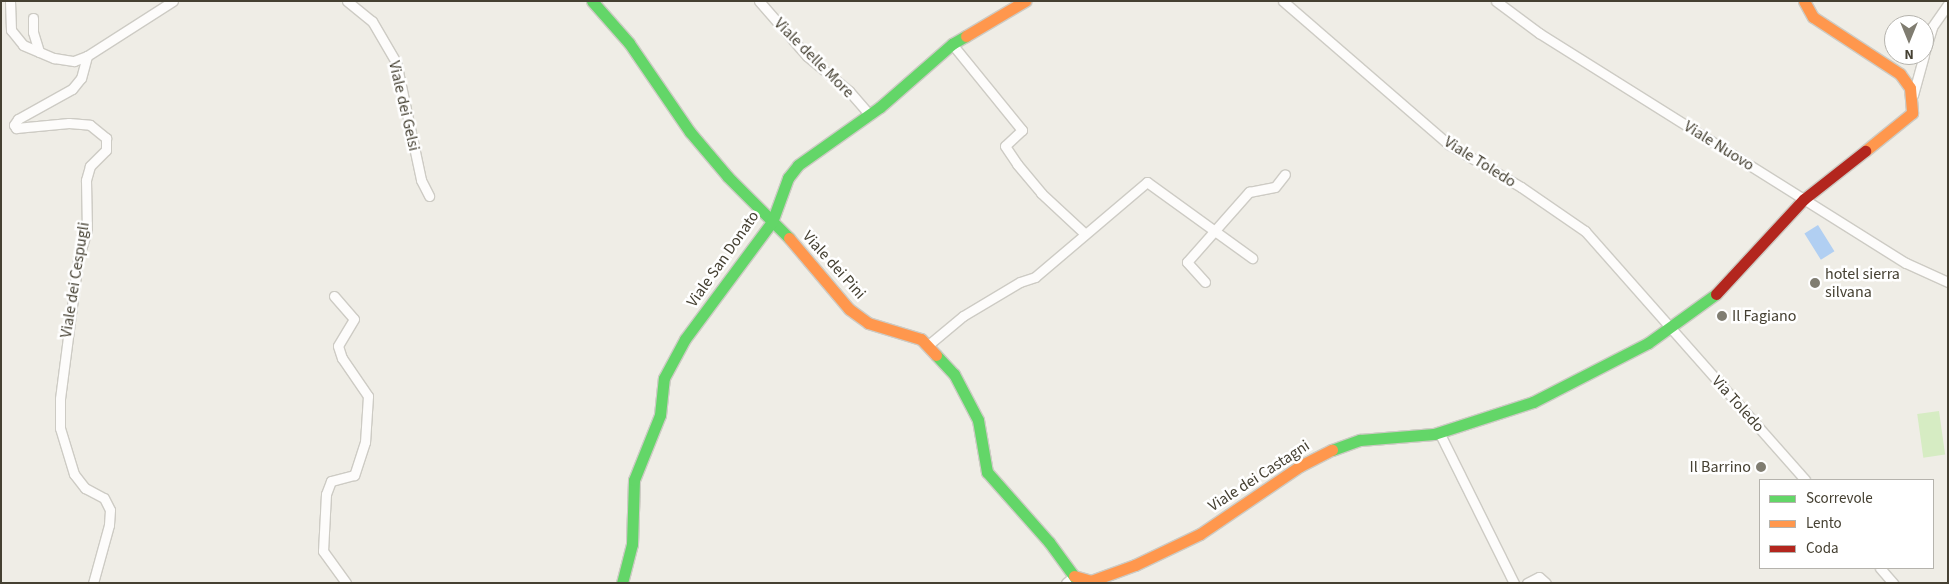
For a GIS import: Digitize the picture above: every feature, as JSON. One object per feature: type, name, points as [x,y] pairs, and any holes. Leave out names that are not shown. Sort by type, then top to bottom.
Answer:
[{"type":"street","points":[[10,1],[11,30],[24,45],[54,58],[74,60],[87,56],[174,1]]},
{"type":"street","name":"Viale dei Gelsi","points":[[347,1],[372,21],[396,62],[421,180],[429,196]]},
{"type":"street","name":"Viale dei Pini","points":[[592,1],[628,43],[690,132],[772,222],[807,256],[849,309],[868,323],[921,339],[954,374],[978,420],[987,472],[1073,581]]},
{"type":"street","name":"Viale delle More","points":[[759,1],[808,56],[848,91],[870,115]]},
{"type":"street","name":"Viale San Donato","points":[[622,583],[632,544],[634,480],[660,415],[664,378],[685,339],[772,222],[788,178],[798,164],[870,115],[952,44],[1025,1]]},
{"type":"street","name":"Viale Toledo","points":[[1283,1],[1448,144],[1521,187],[1585,231],[1670,328]]},
{"type":"street","name":"Viale Nuovo","points":[[1496,1],[1539,33],[1906,263],[1948,282]]},
{"type":"street","points":[[1804,1],[1813,16],[1900,74],[1910,88],[1912,98]]},
{"type":"street","points":[[1934,24],[1948,4]]},
{"type":"street","points":[[33,18],[32,32],[39,52]]},
{"type":"street","points":[[952,44],[1022,130],[1005,146],[1017,164],[1041,193],[1084,233]]},
{"type":"street","name":"Viale dei Cespugli","points":[[87,56],[81,78],[72,89],[18,119],[14,125],[16,128],[68,123],[90,125],[106,138],[106,150],[90,166],[86,180],[86,230],[78,260],[60,399],[60,428],[74,474],[85,488],[104,498],[110,510],[94,583]]},
{"type":"street","points":[[1912,98],[1921,65]]},
{"type":"street","name":"Viale dei Castagni","points":[[1073,581],[1091,581],[1135,565],[1192,538],[1268,491],[1300,466],[1324,453],[1360,440],[1439,432],[1533,402],[1670,328],[1715,295],[1804,199],[1912,113],[1912,98]]},
{"type":"street","points":[[1205,282],[1187,262],[1249,192],[1275,187],[1285,174]]},
{"type":"street","points":[[927,346],[963,316],[1020,282],[1035,277],[1084,233],[1147,182],[1252,258]]},
{"type":"street","points":[[334,296],[354,320],[338,346],[342,358],[368,396],[365,442],[354,475],[331,481],[325,502],[323,551],[346,583]]},
{"type":"street","name":"Via Toledo","points":[[1670,328],[1804,479]]},
{"type":"street","points":[[1439,432],[1514,583]]},
{"type":"street","points":[[1881,569],[1893,583]]},
{"type":"street","points":[[1527,583],[1539,578],[1546,583]]},
{"type":"green space","points":[[1939,411],[1945,455],[1923,458],[1917,414]]},
{"type":"water","points":[[1818,225],[1834,251],[1821,260],[1804,233]]},
{"type":"traffic: fast","points":[[592,1],[629,43],[690,132],[728,177],[789,238]]},
{"type":"traffic: fast","points":[[622,583],[632,544],[634,480],[660,415],[664,378],[685,339],[772,222],[788,178],[798,165],[880,107],[952,44],[966,36]]},
{"type":"traffic: fast","points":[[1332,450],[1360,440],[1434,434],[1533,402],[1648,343],[1716,294]]},
{"type":"traffic: fast","points":[[936,355],[954,374],[978,420],[987,472],[1049,542],[1079,583]]},
{"type":"traffic: slow","points":[[966,36],[1025,1]]},
{"type":"traffic: slow","points":[[1804,1],[1813,17],[1900,74],[1910,88],[1912,113],[1865,151]]},
{"type":"traffic: slow","points":[[789,238],[849,309],[868,323],[921,339],[936,355]]},
{"type":"traffic: slow","points":[[1074,576],[1091,581],[1135,565],[1200,534],[1300,466],[1332,450]]},
{"type":"traffic: jam","points":[[1716,294],[1804,199],[1865,151]]},
{"type":"place","name":"hotel sierra silvana","points":[[1815,283]]},
{"type":"place","name":"Il Fagiano","points":[[1722,316]]},
{"type":"place","name":"Il Barrino","points":[[1761,467]]}]
